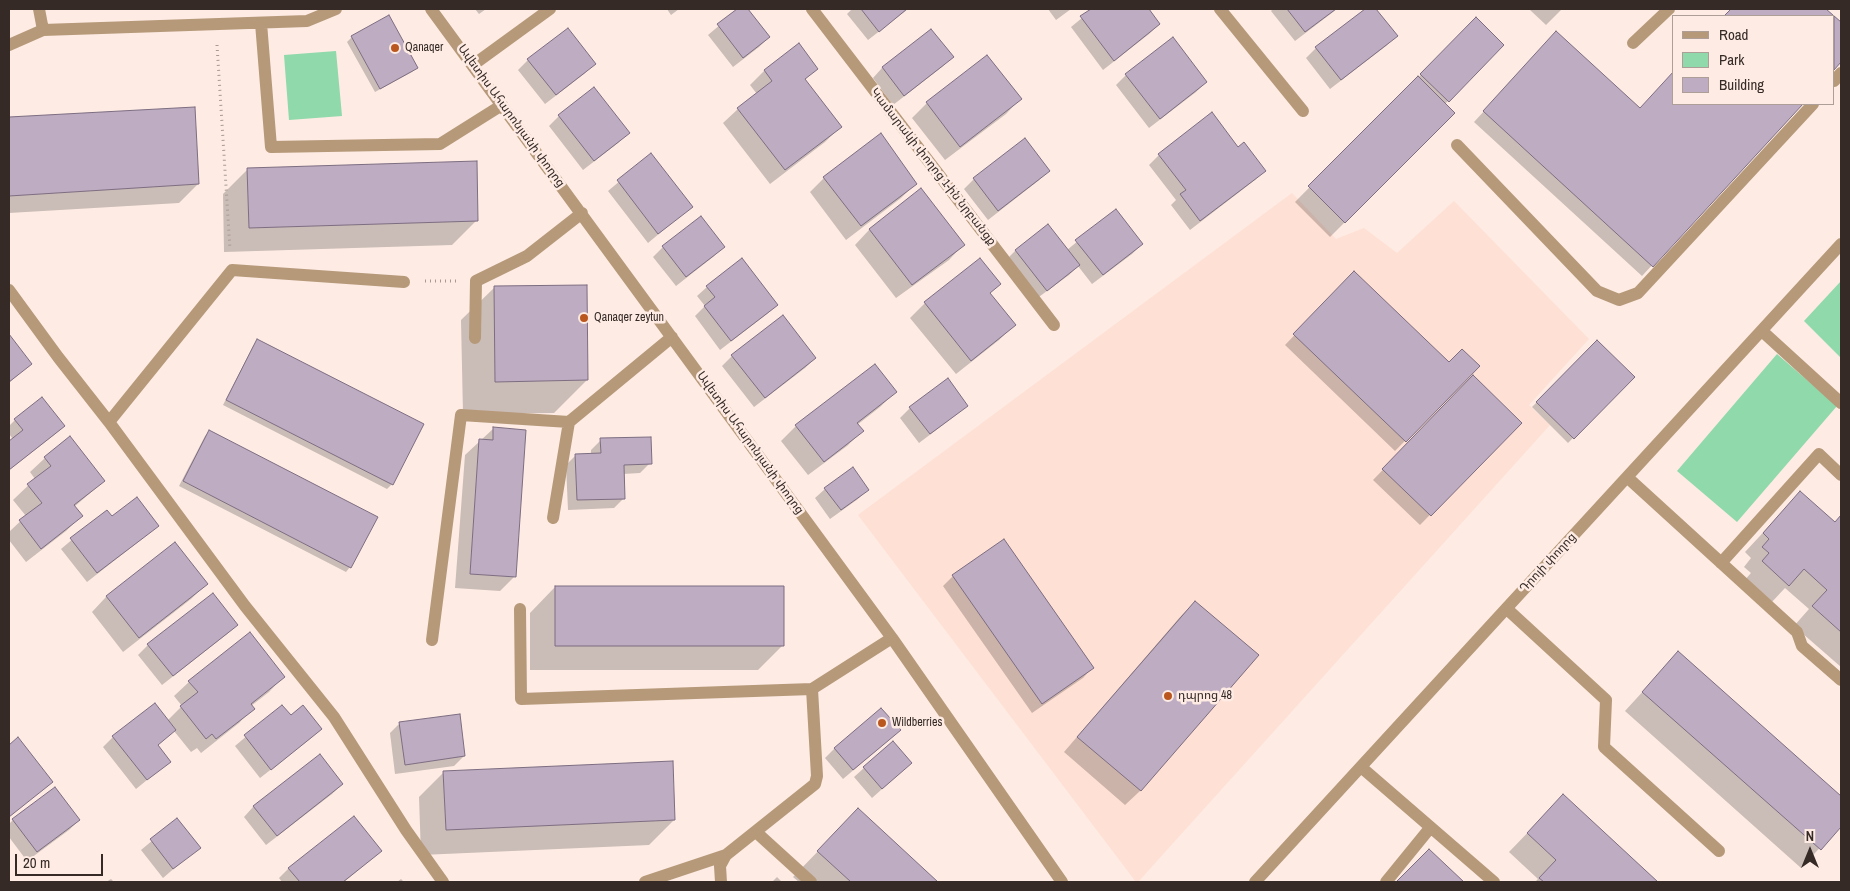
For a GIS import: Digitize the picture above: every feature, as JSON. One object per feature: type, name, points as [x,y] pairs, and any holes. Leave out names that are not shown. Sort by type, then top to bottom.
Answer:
[{"type":"street","points":[[39,9],[43,30]]},
{"type":"street","points":[[9,46],[43,30],[307,21],[336,9]]},
{"type":"street","name":"Ավետիս Ահարոնյանի փողոց","points":[[431,9],[892,638],[1062,882]]},
{"type":"street","points":[[473,65],[550,9]]},
{"type":"street","name":"Կամարակի փողոց 1-ին նրբանցք","points":[[812,9],[1054,325]]},
{"type":"street","points":[[1220,9],[1303,111]]},
{"type":"street","points":[[1633,43],[1669,9]]},
{"type":"street","points":[[261,23],[270,147],[440,144],[502,105]]},
{"type":"street","points":[[1457,145],[1597,291],[1619,300],[1638,293],[1812,105]]},
{"type":"street","points":[[475,338],[476,281],[527,256],[582,214]]},
{"type":"street","name":"Դրոյի փողոց","points":[[1255,882],[1841,244]]},
{"type":"street","points":[[109,422],[232,270],[404,282]]},
{"type":"street","points":[[9,290],[245,606],[334,717],[406,830],[443,882]]},
{"type":"street","points":[[1762,331],[1841,403]]},
{"type":"street","points":[[553,518],[569,422],[672,337]]},
{"type":"street","points":[[432,640],[461,415],[569,422]]},
{"type":"street","points":[[1721,563],[1819,454],[1841,475]]},
{"type":"street","points":[[1627,477],[1796,632],[1802,646],[1841,680]]},
{"type":"street","points":[[1507,608],[1606,700],[1604,747],[1720,851]]},
{"type":"street","points":[[520,609],[521,699],[812,688],[892,638]]},
{"type":"street","points":[[645,882],[726,855],[815,784],[817,776],[812,688]]},
{"type":"street","points":[[1361,767],[1494,882]]},
{"type":"street","points":[[1386,882],[1430,828]]},
{"type":"street","points":[[756,832],[811,882]]},
{"type":"street","points":[[721,882],[720,866],[726,855]]},
{"type":"path","points":[[215,25],[232,270]]},
{"type":"path","points":[[404,282],[476,281]]},
{"type":"shaded area","points":[[1292,193],[1336,239],[1364,228],[1397,253],[1454,201],[1589,339],[1529,405],[1550,425],[1136,882],[858,515]]},
{"type":"green space","points":[[336,51],[342,116],[289,120],[284,55]]},
{"type":"green space","points":[[1841,281],[1841,358],[1804,321]]},
{"type":"green space","points":[[1777,354],[1837,406],[1737,522],[1677,471]]},
{"type":"building","points":[[737,9],[748,9],[770,37],[743,58],[717,24]]},
{"type":"building","points":[[861,9],[907,9],[879,32]]},
{"type":"building","points":[[1091,9],[1149,9],[1160,24],[1114,61],[1080,16]]},
{"type":"building","points":[[1287,9],[1336,9],[1305,32]]},
{"type":"building","points":[[1365,9],[1376,9],[1398,36],[1341,80],[1315,47]]},
{"type":"building","points":[[1731,9],[1826,9],[1833,15],[1725,15]]},
{"type":"building","points":[[389,15],[418,68],[380,89],[351,36]]},
{"type":"building","points":[[1476,17],[1504,45],[1449,102],[1420,74]]},
{"type":"building","points":[[1835,17],[1841,22],[1841,62],[1835,69]]},
{"type":"building","points":[[568,28],[596,64],[556,95],[527,59]]},
{"type":"building","points":[[931,29],[954,57],[904,96],[882,67]]},
{"type":"building","points":[[1556,31],[1640,108],[1672,73],[1672,105],[1802,105],[1653,267],[1483,111]]},
{"type":"building","points":[[1173,37],[1207,82],[1160,119],[1125,74]]},
{"type":"building","points":[[799,43],[818,69],[805,79],[842,127],[785,170],[737,108],[772,81],[764,70]]},
{"type":"building","points":[[987,55],[1022,99],[960,147],[926,102]]},
{"type":"building","points":[[1418,76],[1455,113],[1345,223],[1308,186]]},
{"type":"building","points":[[594,87],[630,133],[594,161],[558,115]]},
{"type":"building","points":[[195,107],[199,184],[9,196],[9,117]]},
{"type":"building","points":[[1212,112],[1238,147],[1244,142],[1266,171],[1200,221],[1180,194],[1186,190],[1158,154]]},
{"type":"building","points":[[881,133],[917,184],[861,226],[823,177]]},
{"type":"building","points":[[1025,138],[1050,171],[998,211],[973,178]]},
{"type":"building","points":[[651,153],[693,207],[658,234],[617,180]]},
{"type":"building","points":[[477,161],[478,221],[249,228],[247,168]]},
{"type":"building","points":[[921,188],[965,245],[912,285],[869,229]]},
{"type":"building","points":[[1116,209],[1143,244],[1103,275],[1075,240]]},
{"type":"building","points":[[701,216],[725,247],[686,277],[662,246]]},
{"type":"building","points":[[1048,224],[1080,265],[1047,291],[1015,250]]},
{"type":"building","points":[[742,258],[778,305],[731,341],[704,306],[715,297],[706,286]]},
{"type":"building","points":[[980,258],[1001,284],[990,293],[1016,325],[971,361],[924,302]]},
{"type":"building","points":[[1354,271],[1449,362],[1462,349],[1480,366],[1406,442],[1293,334]]},
{"type":"building","points":[[587,285],[588,380],[495,382],[494,286]]},
{"type":"building","points":[[783,315],[816,358],[765,398],[731,355]]},
{"type":"building","points":[[9,334],[32,364],[9,382]]},
{"type":"building","points":[[257,339],[424,424],[393,485],[226,400]]},
{"type":"building","points":[[1597,340],[1635,377],[1574,439],[1536,402]]},
{"type":"building","points":[[875,364],[897,392],[857,423],[864,431],[824,462],[795,425]]},
{"type":"building","points":[[1473,375],[1522,423],[1431,516],[1382,469]]},
{"type":"building","points":[[948,378],[968,406],[930,434],[909,407]]},
{"type":"building","points":[[42,397],[65,426],[9,470],[9,441],[23,430],[14,419]]},
{"type":"building","points":[[493,427],[526,430],[516,577],[470,574],[479,439],[493,440]]},
{"type":"building","points":[[209,430],[378,517],[351,568],[183,481]]},
{"type":"building","points":[[70,436],[105,481],[74,505],[83,516],[41,549],[19,520],[42,503],[27,484],[51,466],[44,457]]},
{"type":"building","points":[[651,437],[652,464],[624,465],[625,499],[577,500],[575,454],[601,453],[600,438]]},
{"type":"building","points":[[853,467],[869,490],[841,510],[824,488]]},
{"type":"building","points":[[1800,491],[1835,522],[1841,515],[1841,632],[1812,606],[1827,590],[1804,569],[1789,586],[1762,561],[1769,553],[1762,547],[1769,539],[1763,533]]},
{"type":"building","points":[[137,497],[159,526],[97,573],[70,538],[107,510],[112,516]]},
{"type":"building","points":[[1004,539],[1094,668],[1042,704],[952,575]]},
{"type":"building","points":[[175,542],[208,584],[139,638],[106,596]]},
{"type":"building","points":[[555,586],[784,586],[784,646],[555,646]]},
{"type":"building","points":[[213,593],[238,625],[173,676],[147,644]]},
{"type":"building","name":"դպրոց 48","points":[[1195,601],[1259,655],[1141,791],[1077,737]]},
{"type":"building","points":[[250,632],[285,677],[251,704],[255,709],[216,739],[212,734],[206,739],[180,706],[198,692],[188,681]]},
{"type":"building","points":[[1678,651],[1841,796],[1841,827],[1821,850],[1642,692]]},
{"type":"building","points":[[155,703],[176,730],[158,745],[171,762],[147,780],[112,736]]},
{"type":"building","points":[[282,705],[291,715],[303,705],[322,729],[271,770],[244,735]]},
{"type":"building","points":[[881,708],[901,730],[853,770],[834,748]]},
{"type":"building","points":[[460,714],[465,756],[405,765],[399,722]]},
{"type":"building","points":[[18,737],[53,782],[9,817],[9,745]]},
{"type":"building","points":[[893,741],[912,763],[882,789],[863,767]]},
{"type":"building","points":[[320,754],[343,784],[277,836],[253,806]]},
{"type":"building","points":[[673,761],[675,820],[446,830],[443,771]]},
{"type":"building","points":[[55,787],[80,820],[37,852],[12,819]]},
{"type":"building","points":[[1563,794],[1658,882],[1544,882],[1539,878],[1556,860],[1527,833]]},
{"type":"building","points":[[858,808],[938,882],[851,882],[817,851]]},
{"type":"building","points":[[354,816],[382,851],[343,882],[300,882],[288,868]]},
{"type":"building","points":[[177,818],[201,848],[173,869],[150,839]]},
{"type":"building","points":[[1429,849],[1464,882],[1396,882]]},
{"type":"place","name":"Qanaqer","points":[[395,48]]},
{"type":"place","name":"Qanaqer zeytun","points":[[584,318]]},
{"type":"place","name":"դպրոց 48","points":[[1168,696]]},
{"type":"place","name":"Wildberries","points":[[882,723]]}]
